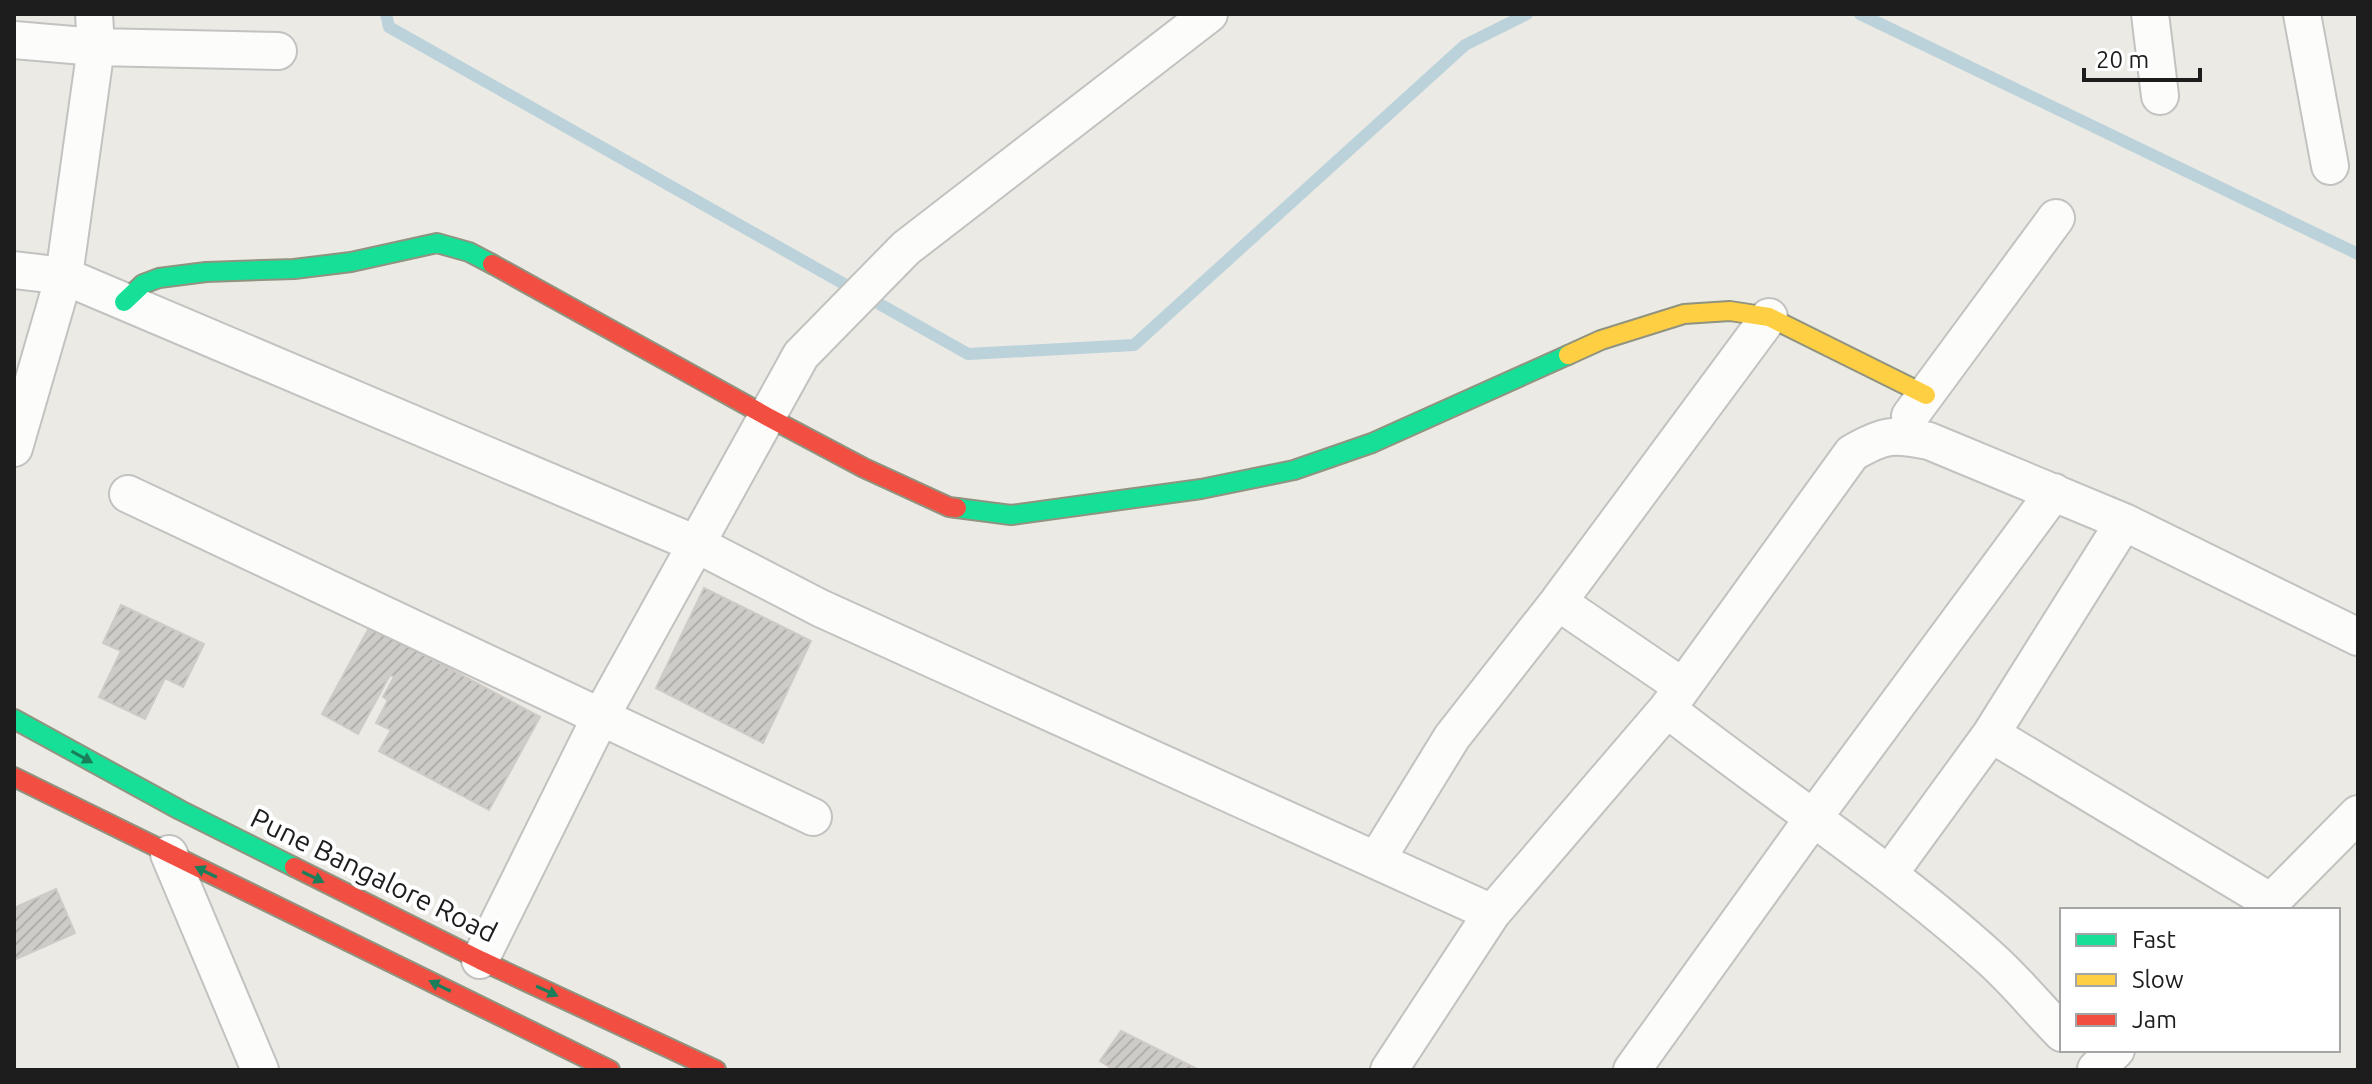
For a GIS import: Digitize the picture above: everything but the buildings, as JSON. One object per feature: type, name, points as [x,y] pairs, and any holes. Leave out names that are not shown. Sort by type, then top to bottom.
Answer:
[{"type":"street","points":[[480,960],[601,716],[801,355],[906,248],[1209,14]]},
{"type":"street","points":[[2150,14],[2160,96]]},
{"type":"street","points":[[2302,14],[2330,166]]},
{"type":"street","points":[[14,40],[95,31],[278,51]]},
{"type":"street","points":[[16,439],[64,276],[95,31]]},
{"type":"street","points":[[1897,434],[2056,218]]},
{"type":"street","points":[[124,302],[143,284],[159,278],[337,264],[437,243],[469,252],[534,286],[864,468],[949,507],[1011,515],[1201,489],[1294,470],[1372,443],[1601,340],[1684,314],[1730,311],[1769,317],[1926,395]]},
{"type":"street","points":[[14,270],[64,276],[696,544],[820,608],[1492,913]]},
{"type":"street","points":[[1377,859],[1452,737],[1558,602],[1769,317]]},
{"type":"street","points":[[1389,1070],[1492,913],[1675,698],[1852,453],[1875,440],[1897,434],[1929,441],[2124,522],[2358,637]]},
{"type":"street","points":[[1632,1070],[2054,492]]},
{"type":"street","points":[[128,494],[813,817]]},
{"type":"street","points":[[1889,874],[1991,734],[2124,522]]},
{"type":"street","points":[[1558,602],[1675,698],[1739,765],[1889,874],[1992,960],[2060,1031]]},
{"type":"street","name":"Pune Bangalore Road","points":[[14,719],[180,810],[480,960],[716,1070]]},
{"type":"street","points":[[1991,734],[2267,906],[2358,814]]},
{"type":"street","points":[[14,777],[610,1070]]},
{"type":"street","points":[[169,854],[256,1069]]},
{"type":"street","points":[[2080,1052],[2096,1070],[2114,1052]]},
{"type":"waterway","points":[[386,14],[389,27],[968,354],[1134,345],[1465,45],[1527,14]]},
{"type":"waterway","points":[[1860,14],[2358,254]]},
{"type":"traffic: fast","points":[[124,302],[143,284],[159,278],[351,262],[437,243],[469,252],[492,264]]},
{"type":"traffic: fast","points":[[957,508],[1011,515],[1201,489],[1294,470],[1372,443],[1568,355]]},
{"type":"traffic: fast","points":[[14,719],[180,810],[294,867]]},
{"type":"traffic: slow","points":[[1568,355],[1601,340],[1684,314],[1730,311],[1769,317],[1926,395]]},
{"type":"traffic: jam","points":[[492,264],[864,468],[957,508]]},
{"type":"traffic: jam","points":[[14,777],[610,1070]]},
{"type":"traffic: jam","points":[[294,867],[480,960],[716,1070]]}]
